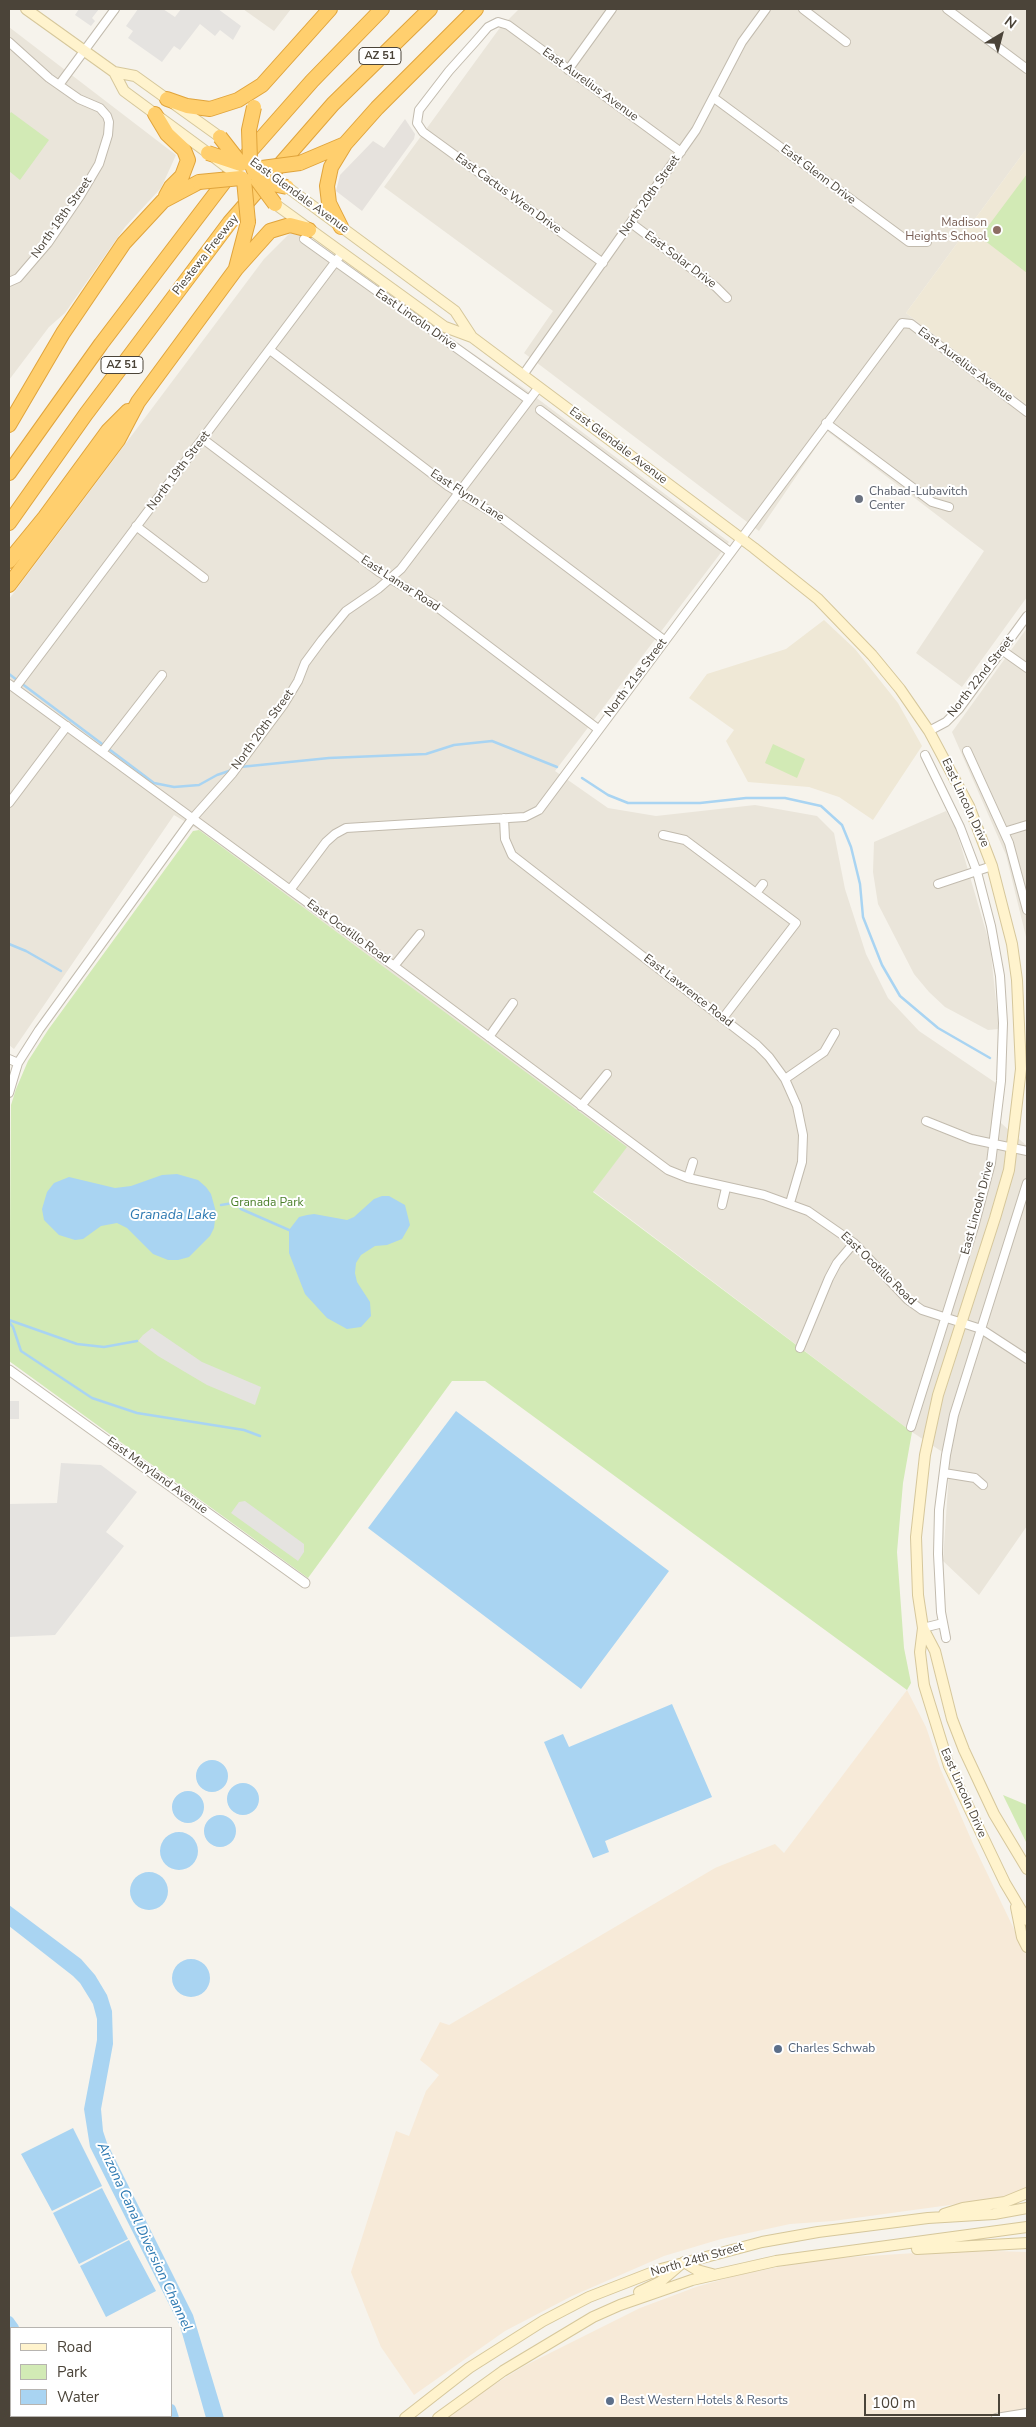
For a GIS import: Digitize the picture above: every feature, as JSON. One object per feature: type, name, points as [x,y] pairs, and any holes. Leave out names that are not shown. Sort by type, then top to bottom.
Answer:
[{"type":"highway","points":[[167,99],[198,109],[217,109],[238,100],[262,85],[330,9]]},
{"type":"highway","name":"AZ 51","points":[[9,473],[101,344],[216,191],[306,88],[382,9]]},
{"type":"highway","name":"Piestewa Freeway","points":[[9,524],[86,414],[230,222],[333,104],[430,9]]},
{"type":"highway","points":[[341,227],[329,202],[327,186],[331,167],[345,144],[476,9]]},
{"type":"highway","points":[[236,269],[248,222],[249,130],[254,107],[262,85]]},
{"type":"highway","points":[[9,425],[63,333],[118,251],[163,201],[171,187],[185,171],[188,160],[184,150],[167,134],[155,114]]},
{"type":"highway","points":[[220,137],[275,204]]},
{"type":"highway","points":[[163,201],[199,182],[300,163],[345,144]]},
{"type":"highway","points":[[208,153],[287,187]]},
{"type":"highway","points":[[9,585],[118,440],[138,402],[236,269],[270,231],[290,225],[306,235]]},
{"type":"highway","points":[[9,561],[45,517],[108,431],[138,402]]},
{"type":"main road","points":[[26,9],[114,72],[135,76],[220,137]]},
{"type":"main road","points":[[114,72],[124,91],[208,153]]},
{"type":"main road","name":"East Glendale Avenue","points":[[287,187],[454,311],[472,337]]},
{"type":"main road","name":"East Glendale Avenue","points":[[275,204],[306,235],[338,258],[445,326],[472,337],[740,538]]},
{"type":"main road","name":"East Lincoln Drive","points":[[740,538],[803,586],[847,627],[900,690],[929,731],[969,806],[992,866],[1013,952],[1024,1057],[1013,1147],[995,1218],[931,1423],[920,1486],[916,1537],[918,1595],[923,1628],[920,1652],[924,1685],[946,1759],[964,1799],[1027,1920]]},
{"type":"main road","name":"East Lincoln Drive","points":[[923,1628],[935,1651],[952,1719],[964,1750],[994,1814],[1027,1869]]},
{"type":"main road","points":[[1014,1896],[1022,1937],[1027,1947]]},
{"type":"main road","points":[[928,2218],[963,2208],[1005,2202],[1027,2193]]},
{"type":"main road","name":"North 24th Street","points":[[405,2418],[470,2368],[543,2321],[603,2290],[684,2262],[786,2237],[928,2218],[974,2216],[1027,2208]]},
{"type":"main road","name":"North 24th Street","points":[[438,2418],[475,2390],[519,2361],[608,2310],[653,2293],[714,2275],[811,2256],[892,2247],[1027,2227]]},
{"type":"main road","points":[[892,2247],[939,2249],[1027,2243]]},
{"type":"main road","points":[[608,2310],[660,2282],[684,2262],[697,2270],[714,2275]]},
{"type":"street","points":[[9,42],[42,73],[59,85],[115,9]]},
{"type":"street","points":[[568,70],[612,9]]},
{"type":"street","name":"North 20th Street","points":[[523,375],[681,152],[714,98],[742,42],[766,9]]},
{"type":"street","points":[[803,9],[846,42]]},
{"type":"street","points":[[948,9],[1027,68]]},
{"type":"street","name":"East Aurelius Avenue","points":[[417,123],[419,110],[449,71],[488,27],[498,22],[508,25],[681,152]]},
{"type":"street","name":"North 18th Street","points":[[9,282],[18,278],[42,250],[80,196],[99,164],[108,135],[107,116],[100,108],[79,99],[59,85]]},
{"type":"street","name":"East Glenn Drive","points":[[714,98],[909,242],[927,242]]},
{"type":"street","name":"East Cactus Wren Drive","points":[[417,123],[423,132],[603,263]]},
{"type":"street","name":"East Solar Drive","points":[[631,224],[716,287],[727,298]]},
{"type":"street","name":"North 19th Street","points":[[12,686],[203,439],[338,258]]},
{"type":"street","name":"East Lincoln Drive","points":[[338,258],[529,400]]},
{"type":"street","name":"East Aurelius Avenue","points":[[902,323],[911,324],[1027,412]]},
{"type":"street","name":"North 21st Street","points":[[290,890],[326,842],[346,828],[525,817],[539,810],[902,323]]},
{"type":"street","name":"East Flynn Lane","points":[[270,350],[457,492],[503,519],[664,640]]},
{"type":"street","name":"North 20th Street","points":[[9,1093],[18,1063],[39,1030],[192,819],[232,774],[284,704],[298,682],[305,663],[346,611],[402,569],[457,492],[539,387]]},
{"type":"street","points":[[540,410],[730,552]]},
{"type":"street","points":[[826,424],[932,502],[949,507]]},
{"type":"street","name":"East Lamar Road","points":[[203,439],[371,566],[433,604],[598,729]]},
{"type":"street","points":[[136,526],[204,578]]},
{"type":"street","name":"North 22nd Street","points":[[929,731],[952,717],[1003,651],[1027,616]]},
{"type":"street","points":[[1003,651],[1027,668]]},
{"type":"street","points":[[102,752],[162,675]]},
{"type":"street","name":"East Ocotillo Road","points":[[12,686],[668,1170],[688,1178],[764,1195],[790,1203],[832,1226],[854,1243],[908,1300],[922,1310],[981,1329],[1027,1359]]},
{"type":"street","points":[[9,803],[67,726]]},
{"type":"street","name":"East Lincoln Drive","points":[[967,750],[1004,832],[1027,910]]},
{"type":"street","name":"East Lincoln Drive","points":[[911,1427],[974,1228],[994,1145],[1001,1081],[1004,1023],[998,960],[977,872],[960,827],[925,755]]},
{"type":"street","name":"East Lawrence Road","points":[[504,818],[505,839],[512,855],[757,1045],[785,1079],[797,1106],[803,1135],[802,1162],[790,1203]]},
{"type":"street","points":[[1004,832],[1027,825]]},
{"type":"street","points":[[663,835],[685,840],[796,923],[724,1018]]},
{"type":"street","points":[[938,884],[992,866]]},
{"type":"street","points":[[756,893],[763,884]]},
{"type":"street","points":[[394,966],[420,934]]},
{"type":"street","points":[[489,1037],[514,1003]]},
{"type":"street","points":[[785,1079],[824,1052],[835,1033]]},
{"type":"street","points":[[9,1059],[18,1063]]},
{"type":"street","points":[[581,1106],[606,1074]]},
{"type":"street","points":[[926,1121],[955,1134],[994,1145],[1027,1151]]},
{"type":"street","points":[[688,1178],[693,1162]]},
{"type":"street","points":[[946,1638],[943,1623],[938,1554],[944,1473],[954,1415],[1027,1183]]},
{"type":"street","points":[[722,1205],[726,1188]]},
{"type":"street","points":[[800,1348],[829,1278],[854,1243]]},
{"type":"street","name":"East Maryland Avenue","points":[[9,1370],[305,1583]]},
{"type":"street","points":[[944,1473],[975,1478],[983,1485]]},
{"type":"street","points":[[923,1628],[943,1623]]},
{"type":"street","points":[[996,2418],[1027,2413]]},
{"type":"shaded area","points":[[79,9],[99,9],[92,18],[95,21],[91,26],[75,15]]},
{"type":"shaded area","points":[[138,9],[163,9],[175,17],[181,9],[218,9],[241,26],[233,40],[220,30],[215,36],[200,24],[180,50],[174,46],[162,62],[128,38],[133,31],[126,26]]},
{"type":"shaded area","points":[[243,9],[291,9],[274,31]]},
{"type":"shaded area","points":[[519,9],[1027,9],[1027,148],[906,313],[1027,405],[1027,597],[962,687],[916,653],[984,551],[827,431],[759,531],[524,353],[553,311],[384,187],[499,29]]},
{"type":"shaded area","points":[[9,27],[176,155],[161,188],[125,227],[65,313],[49,327],[9,380]]},
{"type":"shaded area","points":[[405,119],[415,134],[414,139],[362,211],[336,191],[340,175],[373,141],[384,148]]},
{"type":"shaded area","name":"Madison Heights School","points":[[1027,148],[1027,405],[906,313]]},
{"type":"shaded area","points":[[293,230],[522,387],[729,542],[555,771],[608,808],[656,816],[755,805],[817,816],[834,833],[845,889],[866,954],[888,998],[919,1031],[996,1083],[993,1116],[1027,1146],[1027,1526],[979,1595],[943,1561],[950,1457],[912,1432],[593,1191],[626,1147],[199,830],[174,815],[14,1049],[9,1045],[9,599],[264,259]]},
{"type":"shaded area","points":[[824,620],[855,649],[898,703],[922,746],[873,820],[839,797],[809,787],[748,782],[726,741],[734,730],[689,698],[707,674],[786,649]]},
{"type":"shaded area","points":[[1027,628],[1027,941],[1006,855],[952,732]]},
{"type":"shaded area","points":[[946,811],[956,829],[990,945],[999,1029],[988,1030],[945,1007],[929,992],[914,974],[878,904],[873,872],[874,842]]},
{"type":"shaded area","points":[[152,1328],[202,1362],[261,1387],[255,1405],[207,1385],[158,1356],[138,1341]]},
{"type":"shaded area","points":[[9,1401],[19,1401],[19,1419],[9,1419]]},
{"type":"shaded area","points":[[61,1463],[101,1465],[137,1492],[106,1532],[124,1546],[55,1635],[9,1637],[9,1504],[57,1503]]},
{"type":"shaded area","points":[[245,1501],[304,1544],[304,1552],[298,1561],[231,1513],[239,1502]]},
{"type":"shaded area","points":[[907,1690],[926,1727],[940,1768],[974,1846],[1027,1956],[1027,2188],[1001,2198],[833,2221],[790,2224],[721,2239],[664,2256],[572,2296],[505,2331],[414,2395],[381,2347],[351,2272],[396,2131],[409,2136],[426,2091],[439,2075],[420,2060],[440,2022],[449,2025],[715,1868],[775,1844],[784,1853]]},
{"type":"shaded area","points":[[962,2250],[1027,2252],[1027,2418],[448,2418],[487,2389],[524,2366],[640,2308],[696,2287],[738,2275],[793,2264],[837,2258]]},
{"type":"shaded area","points":[[9,2360],[10,2417],[138,2418],[9,2418]]},
{"type":"green space","points":[[11,112],[49,140],[20,180],[9,171],[9,115]]},
{"type":"green space","points":[[1027,174],[1027,273],[980,237]]},
{"type":"green space","points":[[773,744],[805,759],[797,778],[765,763]]},
{"type":"green space","name":"Granada Park","points":[[199,830],[627,1147],[593,1192],[912,1432],[903,1483],[897,1552],[904,1648],[911,1683],[907,1690],[485,1381],[452,1381],[308,1578],[9,1361],[11,1105],[16,1089],[28,1061],[48,1030],[193,831]]},
{"type":"green space","points":[[1003,1795],[1027,1805],[1027,1844]]},
{"type":"water","name":"Granada Lake","points":[[177,1174],[198,1180],[206,1187],[211,1194],[216,1212],[214,1228],[210,1236],[189,1257],[168,1260],[153,1254],[127,1228],[117,1223],[101,1226],[83,1239],[75,1240],[59,1235],[44,1220],[42,1209],[47,1192],[54,1183],[69,1177],[115,1188],[131,1186],[162,1175]]},
{"type":"water","points":[[389,1196],[405,1205],[410,1225],[402,1239],[387,1245],[375,1246],[361,1255],[356,1263],[355,1273],[357,1282],[370,1302],[371,1316],[361,1327],[347,1329],[327,1318],[305,1294],[289,1253],[289,1230],[299,1217],[307,1215],[314,1214],[347,1220],[354,1217],[374,1199]]},
{"type":"water","points":[[456,1411],[669,1571],[581,1689],[368,1528]]},
{"type":"water","points":[[672,1704],[712,1797],[605,1841],[609,1852],[593,1858],[544,1742],[563,1734],[569,1747]]},
{"type":"water","points":[[212,1760],[218,1761],[223,1765],[227,1770],[227,1782],[223,1787],[218,1791],[212,1792],[206,1791],[201,1787],[197,1782],[196,1776],[197,1770],[201,1765],[206,1761]]},
{"type":"water","points":[[243,1783],[249,1784],[254,1788],[258,1793],[258,1805],[254,1810],[249,1814],[243,1815],[237,1814],[232,1810],[228,1805],[227,1799],[228,1793],[232,1788],[237,1784]]},
{"type":"water","points":[[188,1791],[194,1792],[199,1796],[203,1801],[203,1813],[199,1818],[194,1822],[188,1823],[182,1822],[177,1818],[173,1813],[172,1807],[173,1801],[177,1796],[182,1792]]},
{"type":"water","points":[[220,1815],[226,1816],[231,1820],[235,1825],[235,1837],[231,1842],[226,1846],[220,1847],[214,1846],[209,1842],[205,1837],[204,1831],[205,1825],[209,1820],[214,1816]]},
{"type":"water","points":[[179,1832],[193,1837],[198,1851],[193,1865],[179,1870],[165,1865],[160,1851],[165,1837]]},
{"type":"water","points":[[149,1872],[163,1877],[168,1891],[163,1905],[149,1910],[135,1905],[130,1891],[135,1877]]},
{"type":"water","name":"Arizona Canal Diversion Channel","points":[[9,1905],[81,1959],[95,1975],[107,1995],[112,2011],[113,2044],[101,2109],[103,2131],[107,2143],[193,2315],[224,2418],[206,2418],[180,2326],[90,2147],[84,2109],[97,2040],[97,2019],[93,2004],[80,1983],[73,1976],[9,1926]]},
{"type":"water","points":[[191,1959],[205,1964],[210,1978],[205,1992],[191,1997],[177,1992],[172,1978],[177,1964]]},
{"type":"water","points":[[73,2128],[102,2186],[52,2211],[21,2154]]},
{"type":"water","points":[[102,2188],[128,2239],[79,2264],[53,2213]]},
{"type":"water","points":[[129,2240],[156,2291],[106,2317],[80,2266]]},
{"type":"waterway","points":[[9,674],[154,783],[174,787],[199,785],[217,775],[232,770]]},
{"type":"waterway","points":[[240,767],[329,758],[426,754],[454,745],[492,741],[557,767]]},
{"type":"waterway","points":[[582,778],[608,795],[628,803],[700,803],[746,798],[785,798],[821,806],[842,825],[851,847],[860,884],[863,917],[882,965],[900,996],[938,1028],[990,1058]]},
{"type":"waterway","points":[[9,944],[26,951],[61,971]]},
{"type":"waterway","points":[[221,1205],[233,1203],[241,1209],[289,1230]]},
{"type":"waterway","points":[[9,1320],[77,1344],[104,1347],[137,1341]]},
{"type":"waterway","points":[[9,1322],[13,1327],[21,1351],[92,1398],[137,1413],[244,1430],[260,1436]]},
{"type":"waterway","points":[[9,2321],[13,2327]]},
{"type":"waterway","points":[[172,2412],[174,2418]]},
{"type":"place","name":"Madison Heights School","points":[[997,230]]},
{"type":"place","name":"Chabad-Lubavitch Center","points":[[859,499]]},
{"type":"place","name":"Charles Schwab","points":[[778,2049]]},
{"type":"place","name":"Best Western Hotels & Resorts","points":[[610,2401]]}]
